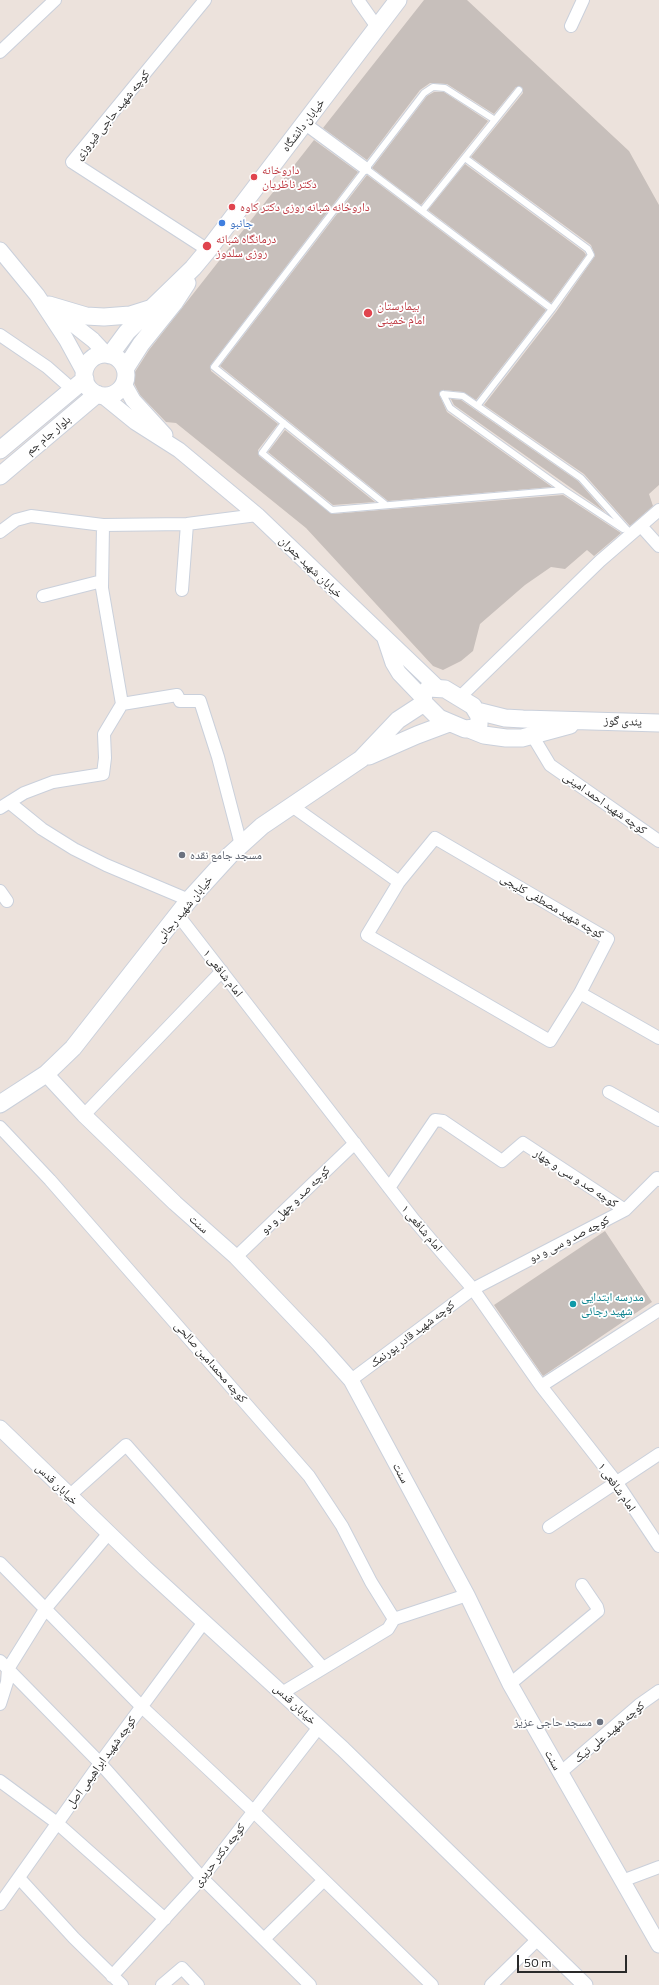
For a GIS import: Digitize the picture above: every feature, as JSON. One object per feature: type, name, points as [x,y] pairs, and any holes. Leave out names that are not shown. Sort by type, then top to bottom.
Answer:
[{"type":"main road","name":"خیابان دانشگاه","points":[[108,355],[127,332],[193,268],[208,250],[398,0]]},
{"type":"main road","name":"خیابان دانشگاه","points":[[124,377],[141,344],[181,293],[188,282],[193,268]]},
{"type":"main road","points":[[43,300],[86,316],[104,317],[130,315],[151,308]]},
{"type":"main road","points":[[108,355],[122,362],[124,377],[114,394],[100,395],[91,391],[80,380],[90,360],[96,356],[108,355]]},
{"type":"main road","name":"بلوار جام جم","points":[[0,450],[80,380]]},
{"type":"main road","name":"بلوار جام جم","points":[[0,476],[100,395]]},
{"type":"main road","name":"خیابان شهید رجائی","points":[[0,1104],[46,1074],[73,1048],[189,900],[240,845],[262,826],[361,759],[398,720],[423,701],[426,690],[429,688],[438,688]]},
{"type":"main road","points":[[438,688],[445,689],[460,697],[477,711],[480,721],[479,725],[475,728],[469,729]]},
{"type":"main road","points":[[423,701],[439,718],[448,723],[484,735],[506,738],[532,736],[587,720]]},
{"type":"main road","name":"یئدی گوز","points":[[477,711],[505,718],[659,722]]},
{"type":"main road","points":[[361,759],[416,734],[448,723]]},
{"type":"street","points":[[0,52],[55,0]]},
{"type":"street","name":"کوچه شهید حاجی فیروزی","points":[[206,0],[72,162],[208,250]]},
{"type":"street","points":[[358,0],[378,26]]},
{"type":"street","points":[[571,26],[583,0]]},
{"type":"street","points":[[304,123],[365,168]]},
{"type":"street","points":[[0,250],[43,300],[93,340],[108,355]]},
{"type":"street","points":[[43,300],[66,340],[80,380]]},
{"type":"street","points":[[0,335],[47,367],[80,380]]},
{"type":"street","name":"خیابان شهید چمران","points":[[124,377],[136,404],[179,450],[257,515],[385,639],[400,650],[438,688]]},
{"type":"street","name":"خیابان شهید چمران","points":[[100,395],[135,422],[179,450]]},
{"type":"street","points":[[460,697],[600,561],[659,510]]},
{"type":"street","points":[[0,532],[16,520],[31,516],[104,525],[187,524],[257,515]]},
{"type":"street","points":[[182,590],[187,524]]},
{"type":"street","points":[[104,525],[102,581],[122,704],[104,734],[105,758],[103,774],[53,782],[24,793],[5,805],[74,849],[106,865],[189,900]]},
{"type":"street","points":[[641,526],[659,546]]},
{"type":"street","points":[[43,596],[102,581]]},
{"type":"street","points":[[385,639],[393,663],[399,673],[423,701]]},
{"type":"street","points":[[122,704],[176,694],[180,701],[200,701],[218,757],[240,845]]},
{"type":"street","name":"کوچه شهید احمد امینی","points":[[532,736],[550,765],[659,841]]},
{"type":"street","points":[[292,806],[399,882]]},
{"type":"street","name":"کوچه شهید مصطفی کلیجی","points":[[435,838],[608,939],[580,993],[550,1041],[367,935],[399,882],[435,838]]},
{"type":"street","name":"امام شافعی ۱","points":[[178,915],[414,1220],[473,1289],[541,1386],[616,1483],[659,1546]]},
{"type":"street","points":[[84,1114],[222,971]]},
{"type":"street","points":[[580,993],[659,1038]]},
{"type":"street","name":"سنت","points":[[46,1074],[84,1114],[175,1203],[236,1257],[319,1344],[350,1380],[467,1595],[510,1684],[659,1945]]},
{"type":"street","points":[[609,1092],[659,1120]]},
{"type":"street","name":"کوچه صد و سی و چهار","points":[[389,1188],[435,1120],[443,1121],[502,1161],[522,1143],[625,1210]]},
{"type":"street","name":"کوچه محمدامین صالحی","points":[[0,1127],[50,1180],[309,1476],[342,1526],[371,1582],[394,1618]]},
{"type":"street","name":"کوچه صد و چهل و دو","points":[[236,1257],[354,1143]]},
{"type":"street","name":"کوچه صد و سی و دو","points":[[473,1289],[625,1210],[658,1179]]},
{"type":"street","name":"کوچه شهید قادر پورنمک","points":[[350,1380],[473,1289]]},
{"type":"street","points":[[541,1386],[659,1310]]},
{"type":"street","name":"خیابان قدس","points":[[0,1428],[109,1534],[319,1727],[585,1985]]},
{"type":"street","points":[[70,1496],[126,1445],[323,1668]]},
{"type":"street","points":[[549,1527],[659,1454]]},
{"type":"street","points":[[0,1704],[8,1682],[4,1665],[46,1608],[109,1534]]},
{"type":"street","points":[[0,1563],[142,1706],[253,1811],[432,1985]]},
{"type":"street","points":[[510,1684],[598,1611],[597,1607],[582,1586]]},
{"type":"street","points":[[282,1693],[388,1629],[394,1618],[467,1595]]},
{"type":"street","name":"کوچه شهید ابراهیمی اصل","points":[[0,1904],[100,1763],[204,1622]]},
{"type":"street","points":[[4,1665],[100,1763],[202,1878],[310,1985]]},
{"type":"street","name":"کوچه شهید علی تیک","points":[[560,1773],[639,1705],[659,1691]]},
{"type":"street","name":"کوچه دکتر حریری","points":[[112,1976],[202,1878],[319,1727]]},
{"type":"street","points":[[0,1781],[57,1823],[164,1919]]},
{"type":"street","points":[[622,1881],[659,1867]]},
{"type":"street","points":[[19,1878],[74,1938],[122,1985]]},
{"type":"street","points":[[264,1939],[324,1880]]},
{"type":"street","points":[[491,1985],[538,1940]]},
{"type":"street","points":[[162,1985],[182,1968],[198,1985]]},
{"type":"lane","points":[[385,504],[214,367],[424,92],[433,87],[445,88],[495,120]]},
{"type":"lane","points":[[422,211],[519,90]]},
{"type":"lane","points":[[464,158],[588,249],[591,255],[552,309],[477,406]]},
{"type":"lane","points":[[365,168],[552,309]]},
{"type":"lane","points":[[444,394],[463,396],[581,478],[632,534],[564,490],[450,408],[444,394]]},
{"type":"lane","points":[[284,422],[262,453],[332,510],[385,504],[564,490]]},
{"type":"building","points":[[424,0],[467,0],[629,151],[659,205],[659,485],[649,494],[653,506],[630,526],[584,474],[484,405],[556,312],[595,256],[591,245],[471,157],[523,93],[522,87],[516,87],[494,114],[447,84],[430,83],[420,90],[367,160],[323,128]]},
{"type":"building","points":[[434,92],[444,92],[488,121],[421,205],[372,168],[427,96]]},
{"type":"building","points":[[314,140],[358,172],[210,366],[211,371],[278,424],[258,450],[259,456],[332,514],[563,495],[621,533],[594,556],[587,550],[565,569],[551,567],[525,585],[480,624],[473,651],[461,661],[443,670],[433,666],[306,528],[176,423],[166,422],[140,395],[134,383],[135,372],[149,350]]},
{"type":"building","points":[[465,164],[586,255],[551,303],[428,210]]},
{"type":"building","points":[[367,175],[546,310],[476,400],[463,392],[443,390],[439,394],[447,412],[552,487],[388,501],[220,366]]},
{"type":"building","points":[[451,399],[461,400],[578,481],[605,512],[454,405]]},
{"type":"building","points":[[285,430],[375,502],[333,505],[268,452]]},
{"type":"building","name":"مدرسه ابتدایی شهید رجائی","points":[[605,1231],[652,1302],[543,1376],[494,1305]]},
{"type":"place","name":"داروخانه دکتر ناظریان","points":[[254,177]]},
{"type":"place","name":"داروخانه شبانه روزی دکتر کاوه","points":[[232,207]]},
{"type":"place","name":"جانبو","points":[[222,223]]},
{"type":"place","name":"درمانگاه شبانه روزی سلدوز","points":[[207,246]]},
{"type":"place","name":"بیمارستان امام خمینی","points":[[368,313]]},
{"type":"place","name":"مسجد جامع نقده","points":[[182,855]]},
{"type":"place","name":"مدرسه ابتدایی شهید رجائی","points":[[573,1304]]},
{"type":"place","name":"مسجد حاجی عزیز","points":[[600,1722]]}]
